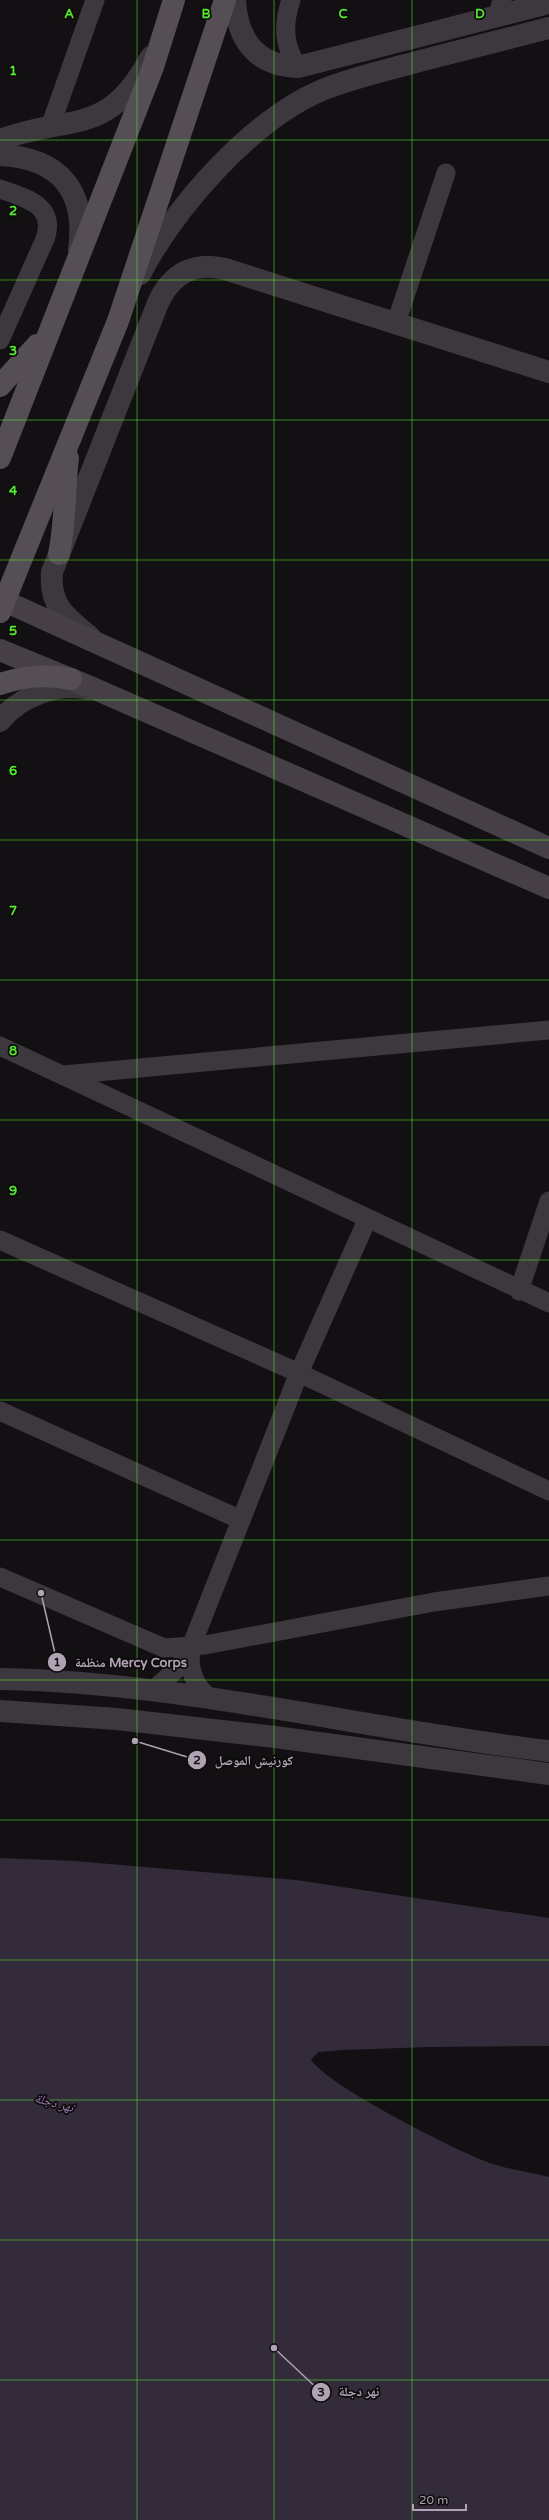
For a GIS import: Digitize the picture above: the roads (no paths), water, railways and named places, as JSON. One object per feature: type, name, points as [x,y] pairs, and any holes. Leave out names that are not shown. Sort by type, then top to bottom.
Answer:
[{"type":"main road","points":[[0,458],[154,67],[174,0]]},
{"type":"main road","points":[[225,0],[125,301],[1,604],[96,641],[549,848]]},
{"type":"main road","points":[[0,386],[30,355],[60,306]]},
{"type":"main road","points":[[59,554],[64,530],[65,479],[72,429]]},
{"type":"main road","points":[[0,650],[100,691],[549,888]]},
{"type":"main road","points":[[0,684],[22,676],[46,675],[71,679]]},
{"type":"street","points":[[50,127],[95,0]]},
{"type":"street","points":[[235,0],[237,20],[251,49],[270,63],[284,66],[298,66],[499,8],[549,3]]},
{"type":"street","points":[[291,0],[285,30],[286,44],[298,66]]},
{"type":"street","points":[[0,140],[50,127],[83,122],[113,107],[141,75],[167,23]]},
{"type":"street","points":[[125,301],[156,243],[190,199],[218,168],[240,148],[268,124],[296,105],[321,91],[366,75],[549,28]]},
{"type":"street","points":[[0,155],[18,157],[42,165],[67,184],[81,212],[82,229],[78,257]]},
{"type":"street","points":[[396,323],[446,173]]},
{"type":"street","points":[[0,189],[36,204],[46,216],[48,223],[45,239],[0,340]]},
{"type":"street","points":[[96,641],[66,616],[52,596],[52,572],[158,303],[168,284],[176,277],[194,267],[215,267],[549,372]]},
{"type":"street","points":[[0,721],[16,705],[37,694],[62,687],[81,687],[100,691]]},
{"type":"street","points":[[62,1076],[549,1030]]},
{"type":"street","points":[[0,1046],[367,1220],[549,1303]]},
{"type":"street","points":[[520,1291],[549,1201]]},
{"type":"street","points":[[152,1691],[178,1668],[191,1647],[299,1373],[367,1220]]},
{"type":"street","points":[[0,1240],[299,1373],[549,1491]]},
{"type":"street","points":[[0,1411],[241,1520]]},
{"type":"street","points":[[0,1577],[150,1644],[164,1648],[191,1647],[434,1602],[549,1586]]},
{"type":"street","points":[[191,1647],[191,1671],[195,1682],[211,1699]]},
{"type":"street","points":[[0,1679],[152,1691],[549,1751]]},
{"type":"street","points":[[0,1711],[117,1719],[275,1737],[549,1774]]},
{"type":"water","name":"نهر دجلة","points":[[0,1858],[75,1861],[296,1880],[549,1918],[549,2046],[430,2047],[343,2050],[319,2052],[311,2059],[320,2070],[339,2084],[448,2145],[487,2162],[510,2169],[549,2177],[549,2520],[0,2520]]},
{"type":"place","name":"منظمة Mercy Corps","points":[[41,1593]]},
{"type":"place","name":"كورنيش الموصل","points":[[135,1741]]},
{"type":"place","name":"نهر دجلة","points":[[274,2348]]}]
